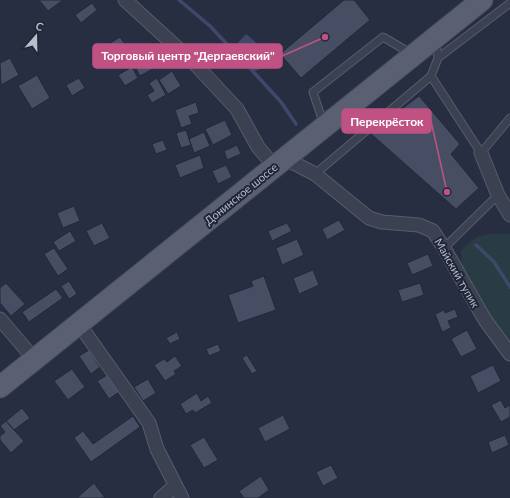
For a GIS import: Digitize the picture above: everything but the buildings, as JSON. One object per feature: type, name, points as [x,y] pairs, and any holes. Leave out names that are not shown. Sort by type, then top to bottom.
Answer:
[{"type":"main road","name":"Донинское шоссе","points":[[0,388],[482,0]]},
{"type":"street","points":[[125,0],[195,64],[237,109],[258,146],[280,163]]},
{"type":"street","points":[[481,153],[498,195],[510,215]]},
{"type":"street","name":"Майский тупик","points":[[280,163],[315,174],[369,218],[382,222],[419,225],[433,231],[485,320],[510,354]]},
{"type":"street","points":[[0,319],[35,360]]},
{"type":"street","points":[[79,324],[149,423],[156,449],[182,498]]},
{"type":"street","points":[[161,498],[176,486]]},
{"type":"lane","points":[[438,58],[510,3]]},
{"type":"lane","points":[[325,127],[313,92],[383,37],[414,55]]},
{"type":"lane","points":[[315,174],[431,76],[438,58],[436,37]]},
{"type":"lane","points":[[431,76],[481,153],[510,118]]},
{"type":"lane","points":[[444,248],[498,195]]},
{"type":"shaded area","points":[[510,234],[510,346],[483,307],[462,270],[461,251],[471,241],[482,235]]},
{"type":"water","points":[[246,34],[255,41],[262,52],[264,62],[263,68],[254,71],[243,64],[239,58],[236,45]]},
{"type":"waterway","points":[[179,0],[210,26],[239,57]]},
{"type":"waterway","points":[[248,66],[281,102],[296,124]]},
{"type":"waterway","points":[[476,245],[494,262],[510,287]]},
{"type":"place","name":"Торговый центр \"Дергаевский\"","points":[[325,37]]},
{"type":"place","name":"Перекрёсток","points":[[447,192]]}]
